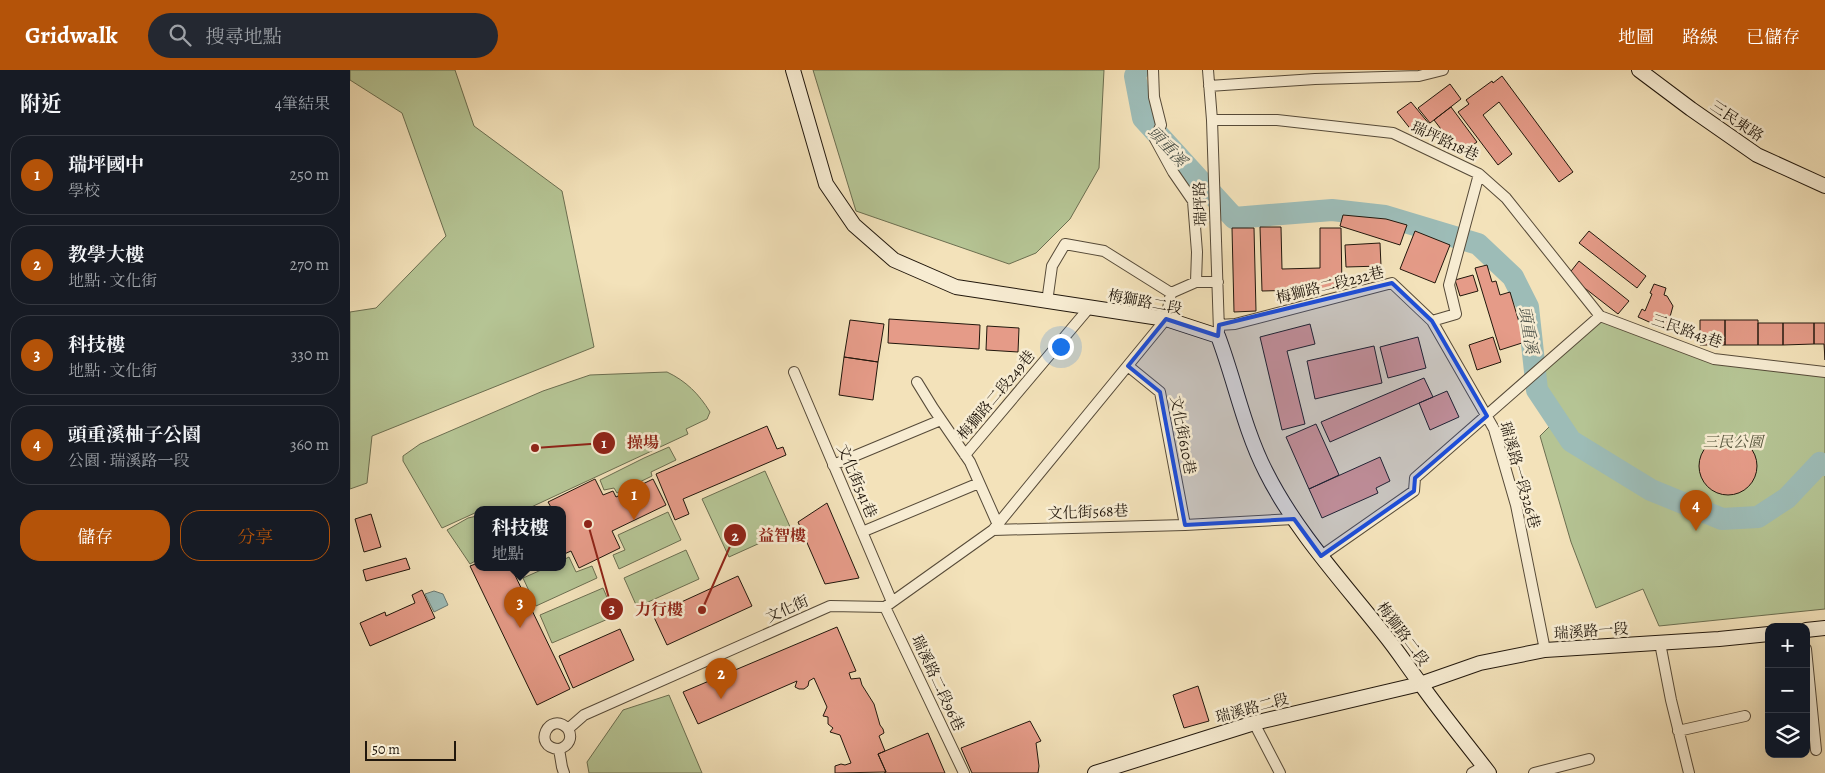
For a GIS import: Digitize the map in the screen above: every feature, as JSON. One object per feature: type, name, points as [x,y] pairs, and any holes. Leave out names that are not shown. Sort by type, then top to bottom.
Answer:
[{"type":"street","name":"梅獅路二段","points":[[793,70],[826,184],[854,225],[894,260],[956,287],[1166,319],[1219,331],[1242,415],[1266,472],[1294,519],[1385,635],[1482,771]]},
{"type":"street","points":[[1153,70],[1154,97],[1162,125],[1155,139],[1192,201],[1197,252],[1196,282]]},
{"type":"street","name":"瑞坪路","points":[[1208,70],[1212,120],[1219,331]]},
{"type":"street","points":[[1209,86],[1315,79],[1419,76],[1443,70]]},
{"type":"street","name":"三民東路","points":[[1639,70],[1691,109],[1758,155],[1825,186]]},
{"type":"street","name":"瑞坪路18巷","points":[[1212,120],[1277,120],[1393,133],[1479,174],[1506,198],[1600,316]]},
{"type":"street","points":[[1432,321],[1456,314],[1449,285],[1479,174]]},
{"type":"street","points":[[1048,302],[1052,266],[1065,244],[1104,251],[1171,293]]},
{"type":"street","points":[[1171,293],[1196,282],[1218,282]]},
{"type":"street","name":"梅獅路二段232巷","points":[[1219,331],[1235,324],[1392,283],[1432,321]]},
{"type":"street","points":[[888,604],[995,527],[1166,319],[1171,293]]},
{"type":"street","name":"梅獅路二段249巷","points":[[964,455],[1089,308]]},
{"type":"street","points":[[1322,556],[1414,492],[1415,478],[1600,316]]},
{"type":"street","name":"三民路43巷","points":[[1600,316],[1714,359],[1825,372]]},
{"type":"street","name":"瑞溪路一段326巷","points":[[1432,321],[1494,429],[1516,505],[1545,650]]},
{"type":"street","name":"文化街610巷","points":[[1128,366],[1160,392],[1185,525]]},
{"type":"street","name":"文化街541巷","points":[[794,372],[862,532],[888,604]]},
{"type":"street","points":[[917,382],[964,455],[979,483],[995,527]]},
{"type":"street","points":[[834,465],[941,420]]},
{"type":"street","points":[[862,532],[979,483]]},
{"type":"street","name":"文化街568巷","points":[[995,527],[1185,525],[1294,519]]},
{"type":"street","name":"文化街","points":[[568,729],[584,716],[594,711],[830,606],[888,604]]},
{"type":"street","name":"瑞溪路二段96巷","points":[[888,604],[964,773]]},
{"type":"street","points":[[1810,630],[1825,628]]},
{"type":"street","name":"瑞溪路一段","points":[[1420,684],[1480,663],[1545,650],[1765,634]]},
{"type":"street","points":[[1660,643],[1678,731],[1689,773]]},
{"type":"street","points":[[1808,668],[1816,750]]},
{"type":"street","name":"瑞溪路二段","points":[[1095,773],[1254,723],[1420,684]]},
{"type":"street","points":[[1678,731],[1745,716]]},
{"type":"street","points":[[557,723],[562,724],[568,729],[570,742],[567,745],[560,749],[551,748],[546,742],[545,733],[549,726],[557,723]]},
{"type":"street","points":[[1254,723],[1280,773]]},
{"type":"street","points":[[560,749],[564,773]]},
{"type":"street","points":[[1534,773],[1589,759]]},
{"type":"highlighted area","points":[[1392,283],[1432,321],[1487,416],[1415,478],[1414,491],[1321,556],[1294,519],[1185,525],[1160,392],[1128,366],[1166,319],[1218,336],[1219,325]]},
{"type":"green space","points":[[350,70],[455,70],[474,126],[562,191],[594,347],[372,436],[367,483],[350,489],[350,312],[376,308],[446,236],[402,113],[350,80]]},
{"type":"green space","points":[[813,70],[1104,70],[1099,168],[1070,219],[1036,253],[1009,264],[856,211]]},
{"type":"green space","name":"三民公園","points":[[1600,316],[1731,366],[1825,374],[1825,609],[1659,626],[1643,589],[1596,608],[1571,542],[1540,436],[1557,419],[1537,390],[1535,370]]},
{"type":"green space","points":[[667,372],[686,384],[697,394],[710,412],[707,419],[686,429],[688,434],[533,506],[474,506],[474,513],[442,528],[403,461],[403,456],[420,444],[543,391],[590,375]]},
{"type":"green space","points":[[669,447],[676,460],[651,472],[652,476],[617,493],[614,488],[604,490],[600,480]]},
{"type":"green space","points":[[765,471],[791,529],[729,557],[702,499]]},
{"type":"green space","points":[[668,512],[681,540],[619,569],[613,555],[625,550],[618,535]]},
{"type":"green space","points":[[474,517],[474,562],[470,564],[447,530]]},
{"type":"green space","points":[[686,550],[699,579],[637,607],[624,578]]},
{"type":"green space","points":[[569,557],[576,572],[592,566],[597,578],[536,606],[523,578],[539,571],[566,571],[566,558]]},
{"type":"green space","points":[[603,588],[615,616],[552,643],[540,615]]},
{"type":"green space","points":[[669,695],[702,773],[589,773],[587,762],[623,710]]},
{"type":"water","points":[[434,591],[443,594],[448,605],[434,612],[425,594]]},
{"type":"building","points":[[1502,76],[1573,172],[1559,182],[1499,102],[1483,115],[1512,154],[1498,165],[1458,112],[1469,104],[1466,100]]},
{"type":"building","points":[[1450,84],[1461,99],[1430,123],[1418,108]]},
{"type":"building","points":[[1411,102],[1430,125],[1416,136],[1397,112]]},
{"type":"building","points":[[1451,107],[1477,142],[1460,154],[1434,120]]},
{"type":"building","points":[[1343,215],[1386,219],[1407,225],[1400,245],[1340,226]]},
{"type":"building","points":[[1260,227],[1281,227],[1282,269],[1320,268],[1320,228],[1341,228],[1342,289],[1262,291]]},
{"type":"building","points":[[1232,228],[1254,228],[1256,311],[1234,312]]},
{"type":"building","points":[[1415,231],[1450,245],[1435,283],[1400,269]]},
{"type":"building","points":[[1589,231],[1646,276],[1637,288],[1579,243]]},
{"type":"building","points":[[1380,243],[1381,266],[1346,267],[1345,245]]},
{"type":"building","points":[[1579,261],[1629,301],[1618,314],[1568,275]]},
{"type":"building","points":[[1487,265],[1492,282],[1496,281],[1500,295],[1510,292],[1525,342],[1500,350],[1475,268]]},
{"type":"building","points":[[1473,275],[1478,291],[1460,296],[1455,280]]},
{"type":"building","points":[[1654,284],[1666,288],[1664,295],[1667,296],[1673,306],[1668,324],[1671,325],[1667,330],[1638,317],[1642,309],[1645,311]]},
{"type":"building","points":[[889,319],[980,325],[979,349],[888,343]]},
{"type":"building","points":[[850,320],[884,324],[878,362],[844,357]]},
{"type":"building","points":[[1700,320],[1725,320],[1725,345],[1700,345]]},
{"type":"building","points":[[1725,320],[1758,320],[1758,345],[1725,345]]},
{"type":"building","points":[[1758,323],[1783,323],[1783,345],[1758,345]]},
{"type":"building","points":[[1783,323],[1814,323],[1814,344],[1783,345]]},
{"type":"building","points":[[1814,323],[1825,323],[1825,360],[1824,344],[1814,344]]},
{"type":"building","points":[[1310,324],[1315,344],[1287,351],[1305,424],[1282,430],[1260,337]]},
{"type":"building","points":[[987,326],[1019,328],[1018,352],[986,350]]},
{"type":"building","points":[[1418,337],[1426,368],[1388,378],[1380,347]]},
{"type":"building","points":[[1493,337],[1501,362],[1477,370],[1469,345]]},
{"type":"building","points":[[1374,346],[1382,383],[1315,399],[1307,361]]},
{"type":"building","points":[[844,357],[878,362],[873,400],[839,395]]},
{"type":"building","points":[[1424,378],[1433,397],[1330,442],[1321,422]]},
{"type":"building","points":[[1447,391],[1459,417],[1430,430],[1419,403]]},
{"type":"building","points":[[1316,424],[1339,475],[1309,489],[1286,437]]},
{"type":"building","points":[[767,426],[777,449],[783,447],[786,455],[683,499],[689,514],[675,520],[656,474]]},
{"type":"building","points":[[1722,437],[1734,437],[1749,445],[1757,460],[1757,472],[1749,487],[1734,495],[1722,495],[1707,487],[1699,472],[1699,460],[1707,445]]},
{"type":"building","points":[[1380,457],[1390,481],[1376,488],[1378,493],[1322,518],[1309,489]]},
{"type":"building","points":[[595,479],[603,495],[613,491],[616,497],[653,479],[666,505],[612,531],[620,548],[579,568],[571,551],[566,553],[566,506],[550,506],[548,502]]},
{"type":"building","points":[[827,503],[859,578],[825,584],[798,522]]},
{"type":"building","points":[[371,514],[381,547],[364,552],[355,519]]},
{"type":"building","points":[[406,558],[410,569],[366,581],[363,570]]},
{"type":"building","points":[[474,564],[474,571],[513,571],[570,689],[537,705],[470,566]]},
{"type":"building","points":[[515,571],[529,571],[518,576]]},
{"type":"building","points":[[738,576],[752,606],[667,645],[653,615]]},
{"type":"building","points":[[422,590],[435,618],[370,646],[360,623],[385,612],[386,616],[415,603],[412,595]]},
{"type":"building","points":[[837,627],[856,671],[849,673],[851,679],[860,678],[862,685],[874,704],[883,729],[884,733],[879,736],[885,751],[878,754],[886,772],[835,773],[835,766],[851,763],[840,735],[830,732],[833,728],[828,724],[828,717],[823,716],[827,707],[814,678],[809,681],[808,686],[804,689],[795,687],[797,681],[698,724],[683,692]]},
{"type":"building","points":[[620,629],[634,660],[573,688],[559,656]]},
{"type":"building","points":[[1198,686],[1209,721],[1184,728],[1173,695]]},
{"type":"building","points":[[1030,721],[1041,741],[1036,743],[1038,773],[972,773],[961,748]]},
{"type":"building","points":[[928,733],[945,773],[884,773],[886,772],[878,754]]},
{"type":"waterway","name":"頭重溪","points":[[1138,70],[1135,76],[1143,118],[1234,218],[1332,210],[1385,216],[1478,244],[1513,277],[1528,307],[1537,390],[1571,441],[1651,490],[1722,519],[1758,517],[1787,498],[1820,463],[1825,465]]},
{"type":"place","name":"操場","points":[[535,448]]},
{"type":"place","name":"瑞坪國中","points":[[634,520]]},
{"type":"place","name":"力行樓","points":[[588,524]]},
{"type":"place","name":"頭重溪柚子公園","points":[[1696,531]]},
{"type":"place","name":"益智樓","points":[[702,610]]},
{"type":"place","name":"科技樓","points":[[520,628]]},
{"type":"place","name":"教學大樓","points":[[721,699]]}]
